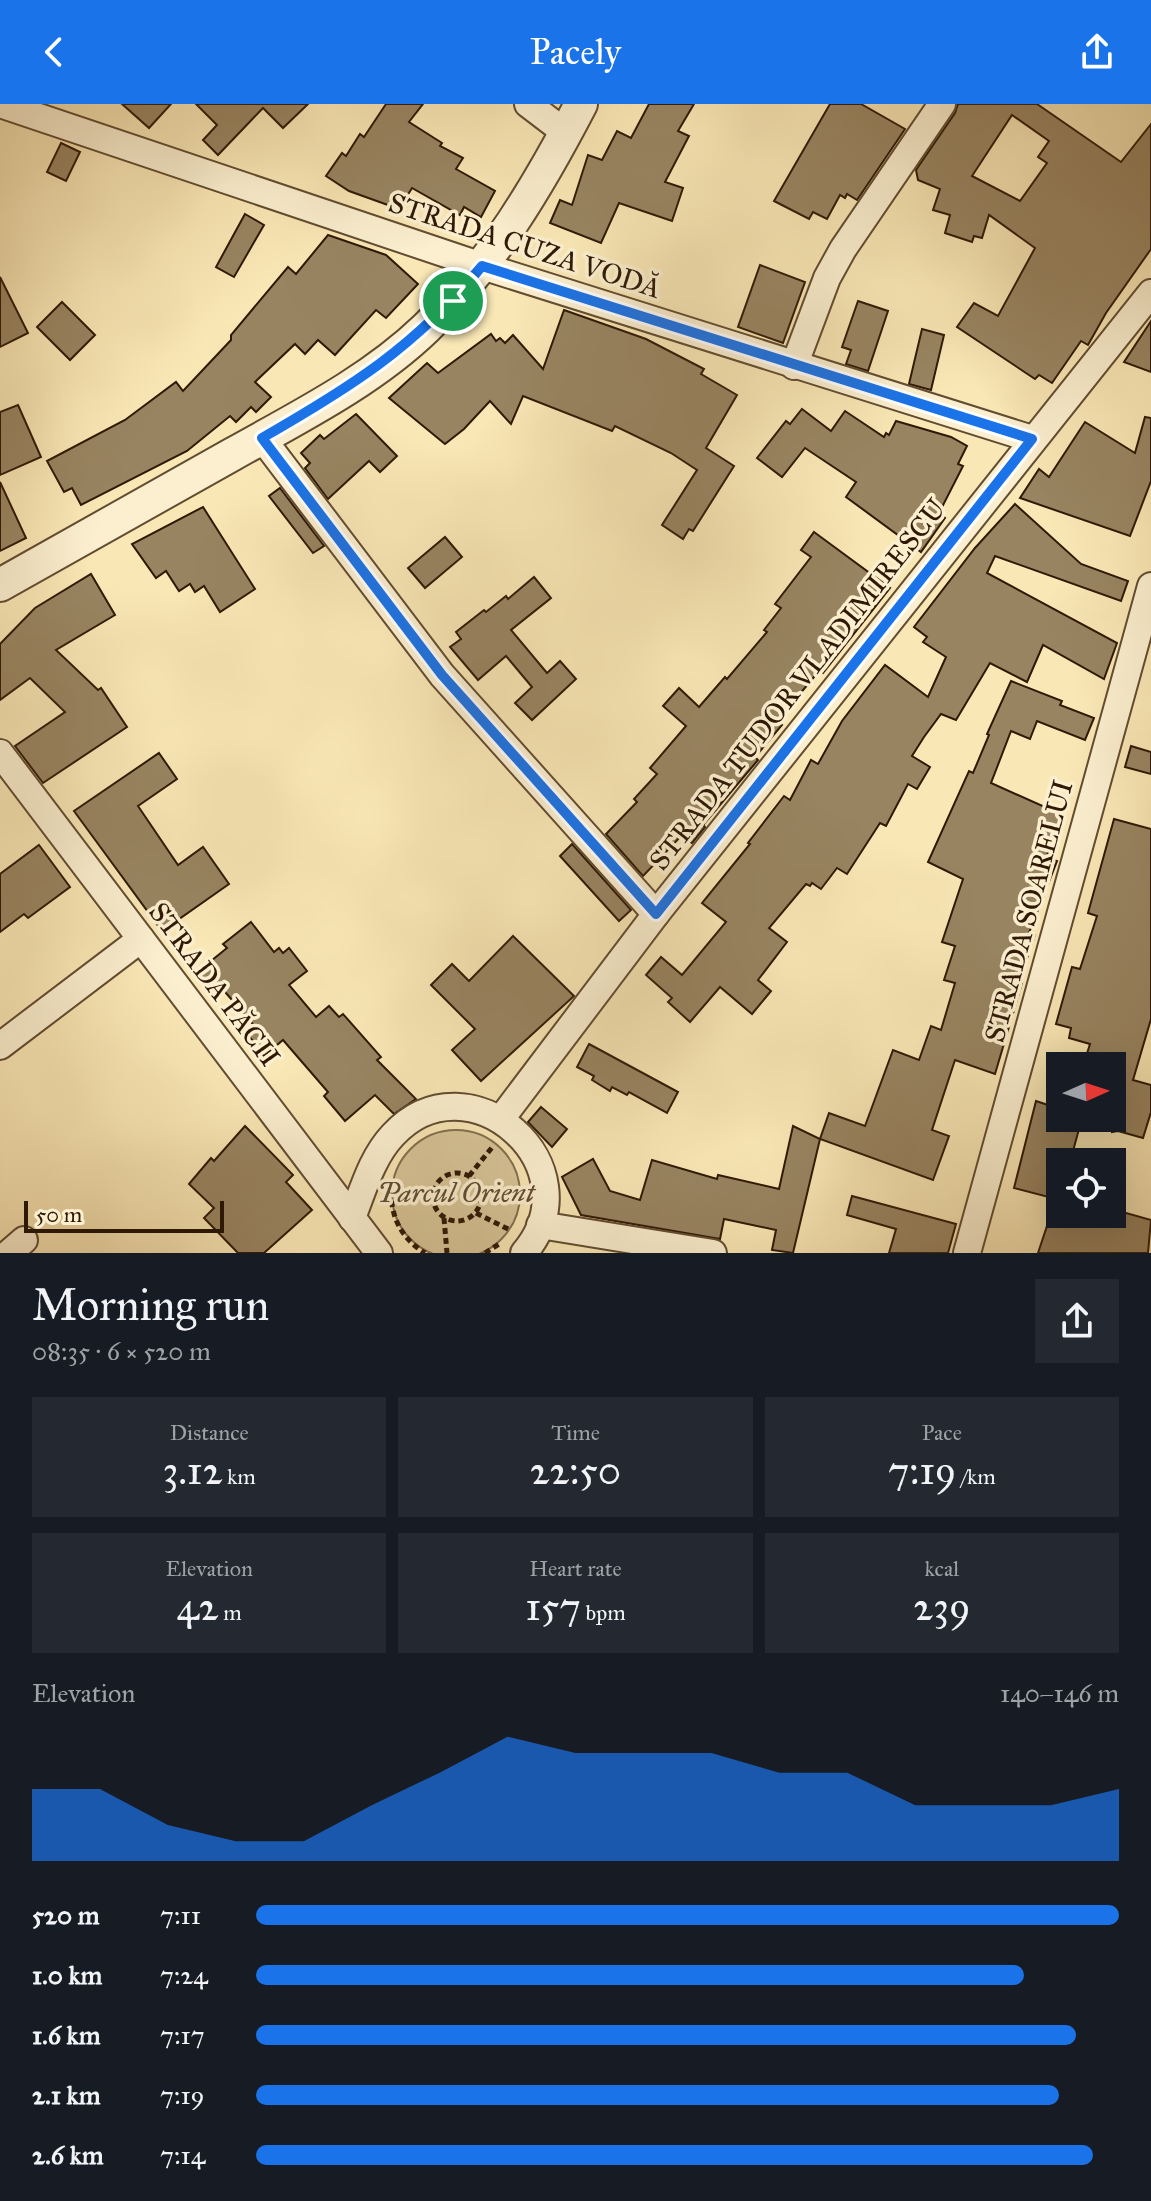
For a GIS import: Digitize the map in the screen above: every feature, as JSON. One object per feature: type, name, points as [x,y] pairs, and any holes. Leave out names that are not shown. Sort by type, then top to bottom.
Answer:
[{"type":"street","name":"STRADA CUZA VODĂ","points":[[0,104],[482,266],[1032,439]]},
{"type":"street","points":[[528,104],[566,133]]},
{"type":"street","points":[[0,585],[351,385],[424,330],[482,266],[517,217],[581,104]]},
{"type":"street","points":[[794,366],[827,278],[843,249],[942,104]]},
{"type":"street","name":"STRADA TUDOR VLADIMIRESCU","points":[[493,1133],[656,914],[1151,293]]},
{"type":"street","points":[[262,438],[442,675],[656,914]]},
{"type":"street","name":"STRADA SOARELUI","points":[[967,1253],[1149,603]]},
{"type":"street","name":"STRADA PĂCII","points":[[0,753],[379,1253]]},
{"type":"street","points":[[0,1046],[141,939]]},
{"type":"street","points":[[352,1218],[383,1147],[402,1126],[426,1113],[458,1107],[473,1109],[493,1133],[522,1136],[539,1164],[545,1197],[528,1222],[524,1253]]},
{"type":"street","points":[[528,1222],[713,1253]]},
{"type":"path","points":[[493,1133],[501,1150]]},
{"type":"path","points":[[469,1176],[493,1133]]},
{"type":"path","points":[[432,1193],[445,1175],[455,1172],[469,1176],[481,1192],[476,1213]]},
{"type":"path","points":[[392,1184],[396,1222],[404,1235],[425,1253]]},
{"type":"path","points":[[391,1193],[432,1193]]},
{"type":"path","points":[[432,1193],[437,1212],[444,1218],[460,1221],[476,1213]]},
{"type":"path","points":[[476,1213],[510,1230]]},
{"type":"path","points":[[444,1218],[447,1253]]},
{"type":"path","points":[[485,1253],[503,1241],[510,1230],[528,1222]]},
{"type":"green space","name":"Parcul Orient","points":[[444,1131],[468,1131],[492,1141],[509,1158],[519,1182],[519,1206],[515,1219],[501,1239],[481,1253],[431,1253],[403,1230],[393,1206],[393,1182],[403,1158],[420,1141]]},
{"type":"building","points":[[122,104],[171,104],[149,128]]},
{"type":"building","points":[[196,104],[308,104],[283,128],[263,108],[218,155],[203,140],[217,125]]},
{"type":"building","points":[[386,104],[423,104],[409,122],[442,143],[440,146],[463,158],[456,169],[495,191],[481,217],[464,207],[460,215],[412,188],[399,209],[349,191],[326,176],[342,153],[346,156],[360,134],[364,137]]},
{"type":"building","points":[[649,104],[694,104],[678,131],[689,136],[665,182],[683,188],[672,221],[619,203],[601,243],[550,223],[560,200],[572,205],[588,155],[602,160],[617,131],[631,138]]},
{"type":"building","points":[[830,104],[861,104],[905,129],[857,200],[847,194],[845,198],[840,195],[827,219],[813,212],[809,219],[774,201]]},
{"type":"building","points":[[958,104],[1037,104],[1121,162],[1151,124],[1151,249],[1106,313],[1088,345],[1081,341],[1052,383],[1039,375],[1035,379],[957,327],[974,303],[998,316],[1035,248],[989,215],[982,238],[974,236],[972,242],[945,233],[950,215],[933,210],[940,189],[918,180],[916,170]],"holes":[[[1012,115],[1049,141],[1038,157],[1047,163],[1020,201],[972,176]]]},
{"type":"building","points":[[61,143],[80,152],[66,181],[47,172]]},
{"type":"building","points":[[245,214],[264,225],[234,277],[216,267]]},
{"type":"building","points":[[328,235],[386,255],[418,284],[386,318],[376,310],[335,355],[318,340],[305,354],[295,344],[255,382],[271,397],[256,412],[251,407],[236,422],[230,416],[187,451],[81,505],[72,488],[64,492],[47,461],[125,420],[176,382],[183,391],[231,340],[231,335],[288,267],[296,274]]},
{"type":"building","points":[[760,265],[805,282],[783,343],[738,327]]},
{"type":"building","points":[[0,277],[28,333],[0,347]]},
{"type":"building","points":[[858,301],[888,311],[868,371],[846,364],[851,350],[842,347]]},
{"type":"building","points":[[62,302],[95,335],[70,360],[37,327]]},
{"type":"building","points":[[564,310],[646,339],[704,369],[701,374],[737,395],[706,448],[734,466],[693,531],[689,529],[683,539],[662,525],[697,470],[671,453],[615,426],[612,431],[523,396],[511,424],[490,401],[445,444],[389,398],[427,363],[438,373],[491,334],[496,341],[500,338],[505,343],[513,335],[543,369]]},
{"type":"building","points":[[1151,321],[1151,372],[1124,362]]},
{"type":"building","points":[[922,329],[944,335],[931,390],[909,384]]},
{"type":"building","points":[[18,405],[41,457],[0,475],[0,412]]},
{"type":"building","points":[[802,409],[831,431],[845,411],[884,437],[886,433],[889,435],[896,421],[951,437],[967,446],[958,464],[963,466],[939,513],[945,518],[921,552],[846,497],[856,482],[805,448],[782,477],[757,458],[786,421],[790,424]]},
{"type":"building","points":[[356,414],[397,456],[380,472],[369,461],[328,499],[305,468],[310,463],[301,453],[320,435],[324,439]]},
{"type":"building","points":[[1145,417],[1151,418],[1151,481],[1130,536],[1020,498],[1039,469],[1049,477],[1085,422],[1135,453]]},
{"type":"building","points":[[0,482],[26,538],[0,551]]},
{"type":"building","points":[[280,488],[324,546],[313,553],[269,496]]},
{"type":"building","points":[[1015,504],[1081,564],[1128,581],[1121,601],[995,556],[987,573],[1117,643],[1104,679],[1043,645],[1027,682],[990,663],[956,720],[941,714],[924,737],[912,756],[930,767],[917,789],[908,784],[886,826],[880,823],[847,874],[837,868],[821,889],[812,883],[810,886],[806,884],[769,928],[787,942],[758,980],[771,991],[752,1014],[720,987],[690,1022],[668,1002],[672,998],[646,975],[661,957],[682,975],[726,922],[702,903],[784,796],[790,800],[811,760],[818,764],[842,721],[885,665],[928,697],[946,657],[923,642],[927,637],[914,627],[975,548]]},
{"type":"building","points":[[203,507],[255,589],[220,612],[204,586],[195,592],[190,584],[179,591],[166,571],[156,578],[132,544]]},
{"type":"building","points":[[814,532],[890,588],[823,673],[819,671],[777,721],[782,725],[755,757],[758,760],[703,825],[705,827],[692,843],[682,835],[643,876],[606,834],[637,802],[634,799],[657,774],[650,768],[686,726],[663,706],[679,688],[699,707],[725,677],[727,679],[767,632],[764,630],[781,608],[775,604],[811,557],[801,550]]},
{"type":"building","points":[[445,537],[462,557],[425,588],[408,568]]},
{"type":"building","points":[[91,574],[115,615],[56,650],[98,690],[101,688],[127,727],[43,783],[15,746],[65,712],[30,678],[0,700],[0,644],[35,608]]},
{"type":"building","points":[[534,577],[551,598],[511,630],[547,673],[560,661],[576,679],[532,720],[515,703],[532,687],[506,656],[478,680],[450,647],[461,639],[456,632],[506,596],[508,599]]},
{"type":"building","points":[[1011,681],[1062,701],[1060,705],[1094,718],[1085,740],[1037,721],[1030,739],[1011,731],[991,783],[1065,816],[1046,857],[1057,861],[1029,933],[1035,935],[995,1074],[955,1060],[932,1130],[949,1136],[933,1180],[820,1139],[829,1113],[865,1126],[893,1050],[919,1060],[931,1026],[941,1030],[955,983],[944,980],[955,946],[942,942],[963,879],[928,862],[969,771],[973,773]]},
{"type":"building","points":[[1131,746],[1151,752],[1151,774],[1125,767]]},
{"type":"building","points":[[159,753],[177,779],[138,806],[178,865],[203,847],[229,884],[162,931],[74,811]]},
{"type":"building","points":[[1114,819],[1151,829],[1151,1019],[1133,1080],[1151,1085],[1151,1112],[1143,1138],[1122,1132],[1126,1132],[1126,1052],[1087,1052],[1090,1044],[1069,1038],[1071,1028],[1056,1024],[1072,967],[1080,969],[1097,916],[1088,913]]},
{"type":"building","points":[[572,844],[631,910],[619,921],[560,856]]},
{"type":"building","points":[[39,845],[70,887],[28,918],[24,914],[0,932],[0,874]]},
{"type":"building","points":[[251,922],[274,952],[279,948],[283,953],[289,948],[307,971],[289,985],[316,1017],[329,1006],[339,1017],[343,1014],[381,1057],[377,1060],[416,1099],[394,1114],[375,1095],[345,1121],[324,1096],[328,1092],[283,1040],[264,1056],[249,1036],[258,1030],[219,985],[210,993],[195,974],[227,948],[223,944]]},
{"type":"building","points":[[513,936],[574,996],[481,1081],[452,1050],[475,1029],[431,985],[452,964],[469,981]]},
{"type":"building","points":[[589,1044],[678,1092],[667,1113],[629,1092],[627,1095],[612,1087],[610,1091],[592,1080],[594,1076],[577,1067]]},
{"type":"building","points":[[1036,1101],[1046,1104],[1046,1132],[1078,1132],[1074,1148],[1046,1148],[1046,1196],[1014,1188]]},
{"type":"building","points":[[541,1107],[567,1129],[552,1147],[528,1122]]},
{"type":"building","points":[[245,1126],[293,1175],[286,1182],[312,1210],[264,1253],[238,1253],[204,1218],[214,1208],[189,1184]]},
{"type":"building","points":[[793,1126],[820,1139],[793,1253],[772,1250],[776,1230],[724,1219],[720,1239],[581,1215],[562,1177],[593,1159],[610,1191],[640,1200],[652,1160],[717,1179],[718,1175],[779,1189]]},
{"type":"building","points":[[852,1196],[956,1224],[948,1253],[889,1253],[896,1229],[847,1215]]},
{"type":"building","points":[[1126,1213],[1151,1220],[1148,1253],[1038,1253],[1046,1228],[1126,1228]]},
{"type":"route","points":[[482,266],[1032,439],[656,914],[442,675],[262,438],[351,385],[392,356],[453,301],[482,266]]}]
